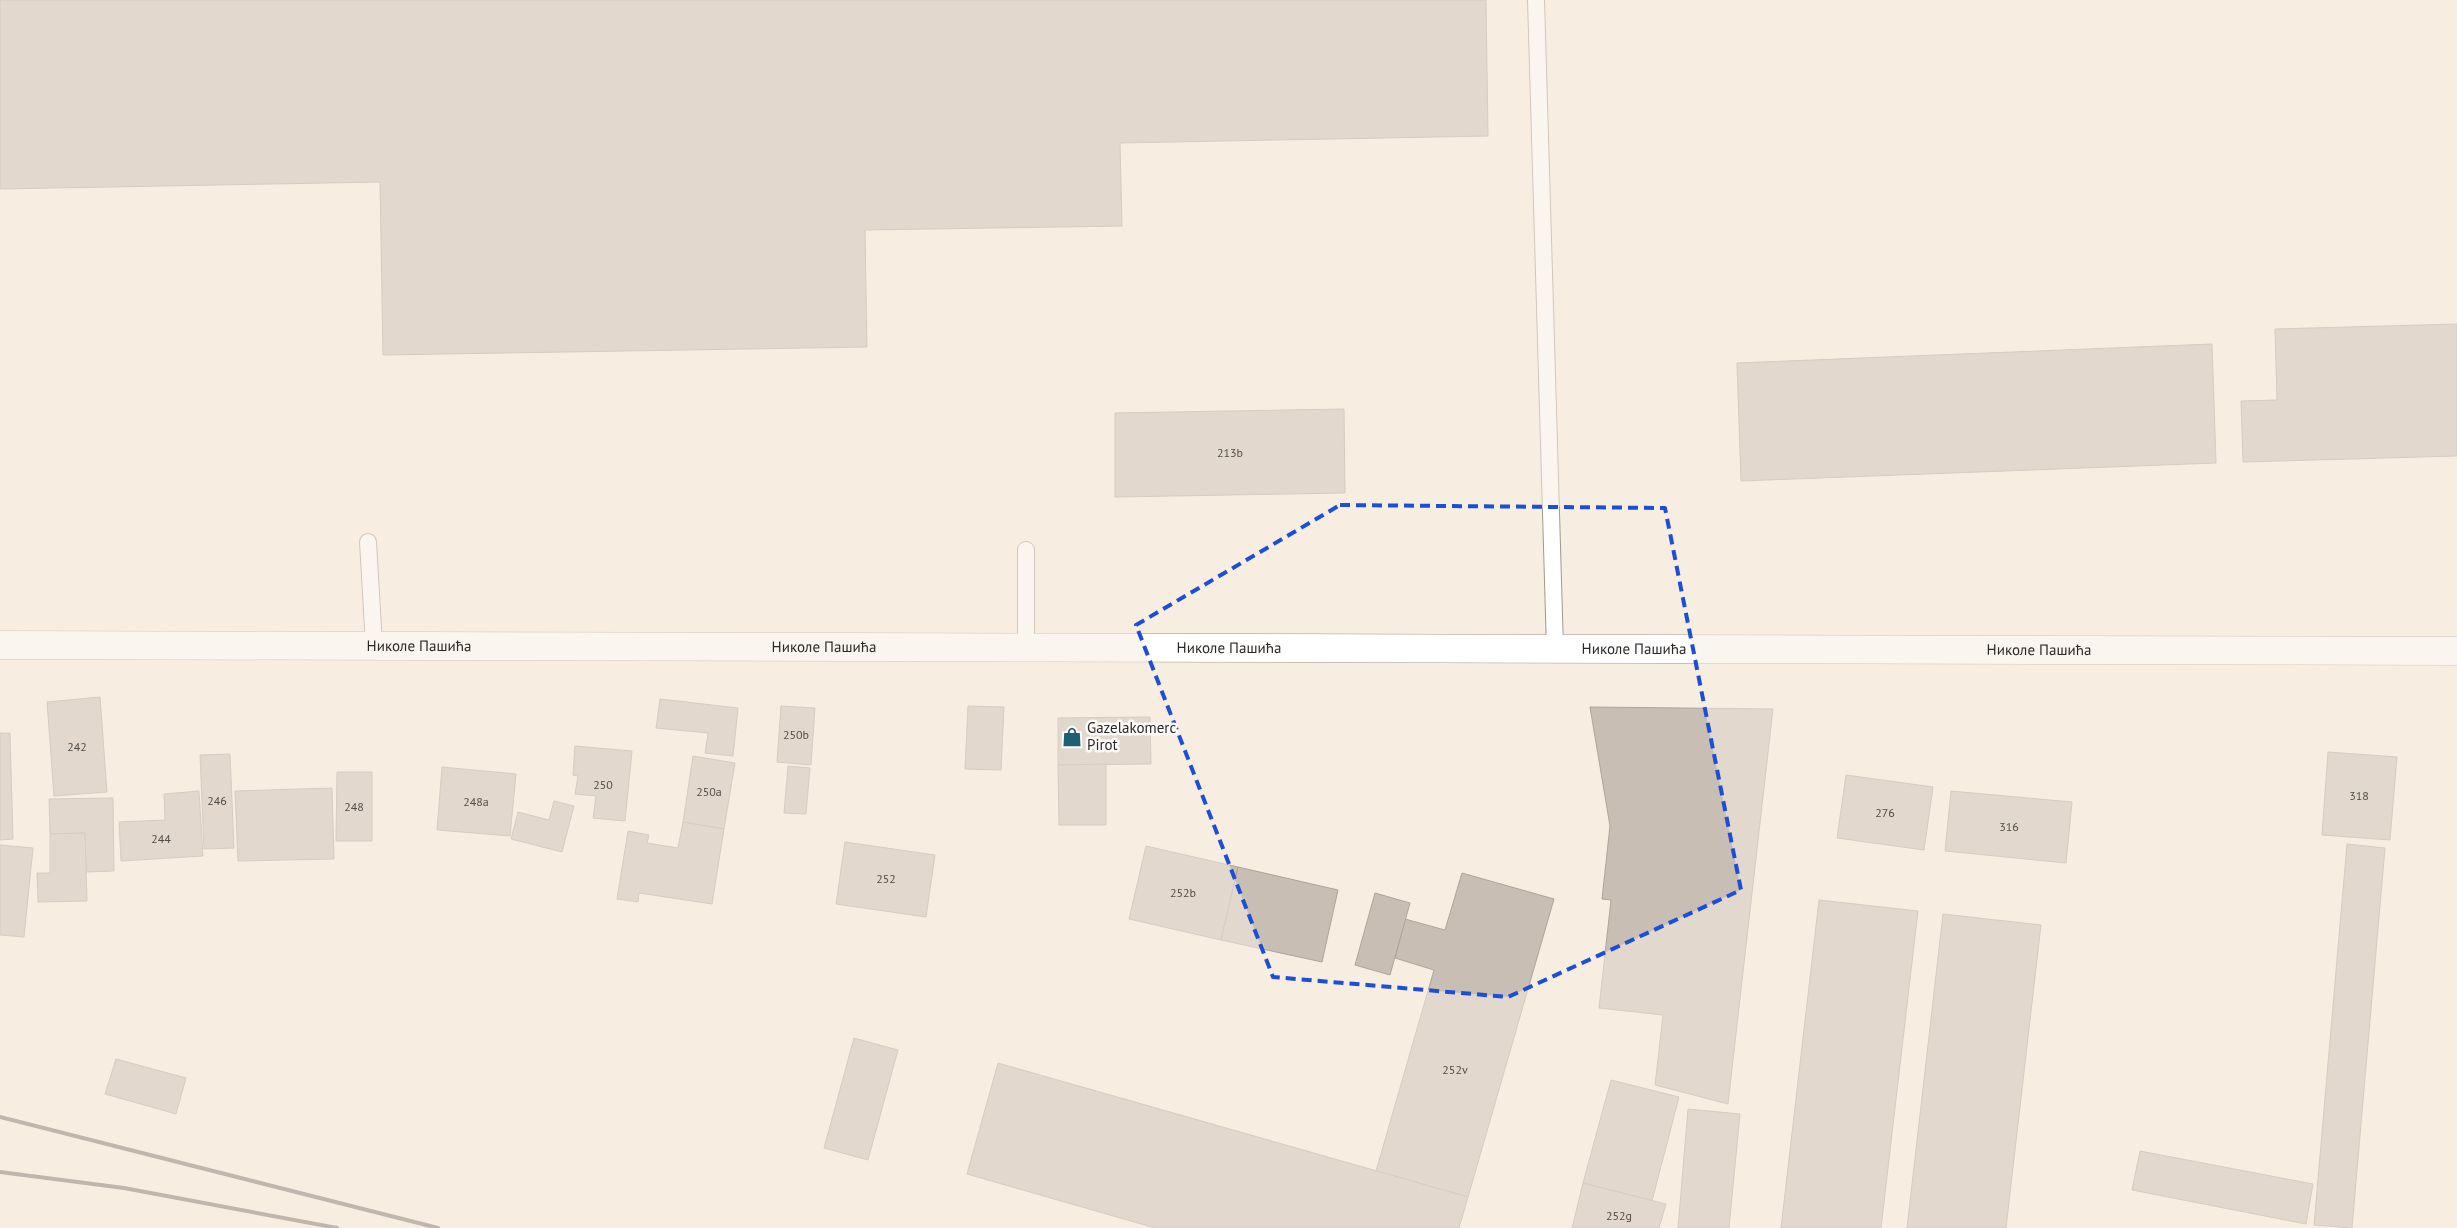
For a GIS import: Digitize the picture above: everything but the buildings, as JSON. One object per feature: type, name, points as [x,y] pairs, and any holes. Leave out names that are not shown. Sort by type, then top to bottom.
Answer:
[{"type":"main road","name":"Николе Пашића","points":[[0,644],[2457,651]]},
{"type":"lane","points":[[1536,0],[1555,649]]},
{"type":"lane","points":[[368,542],[374,645]]},
{"type":"lane","points":[[1026,550],[1026,647]]},
{"type":"highlighted area","points":[[1340,505],[1665,508],[1741,890],[1508,997],[1273,977],[1136,625]]},
{"type":"railway","points":[[0,1117],[438,1228]]},
{"type":"railway","points":[[0,1172],[124,1188],[337,1228]]},
{"type":"place","name":"Gazelakomerc Pirot","points":[[1072,737]]}]
